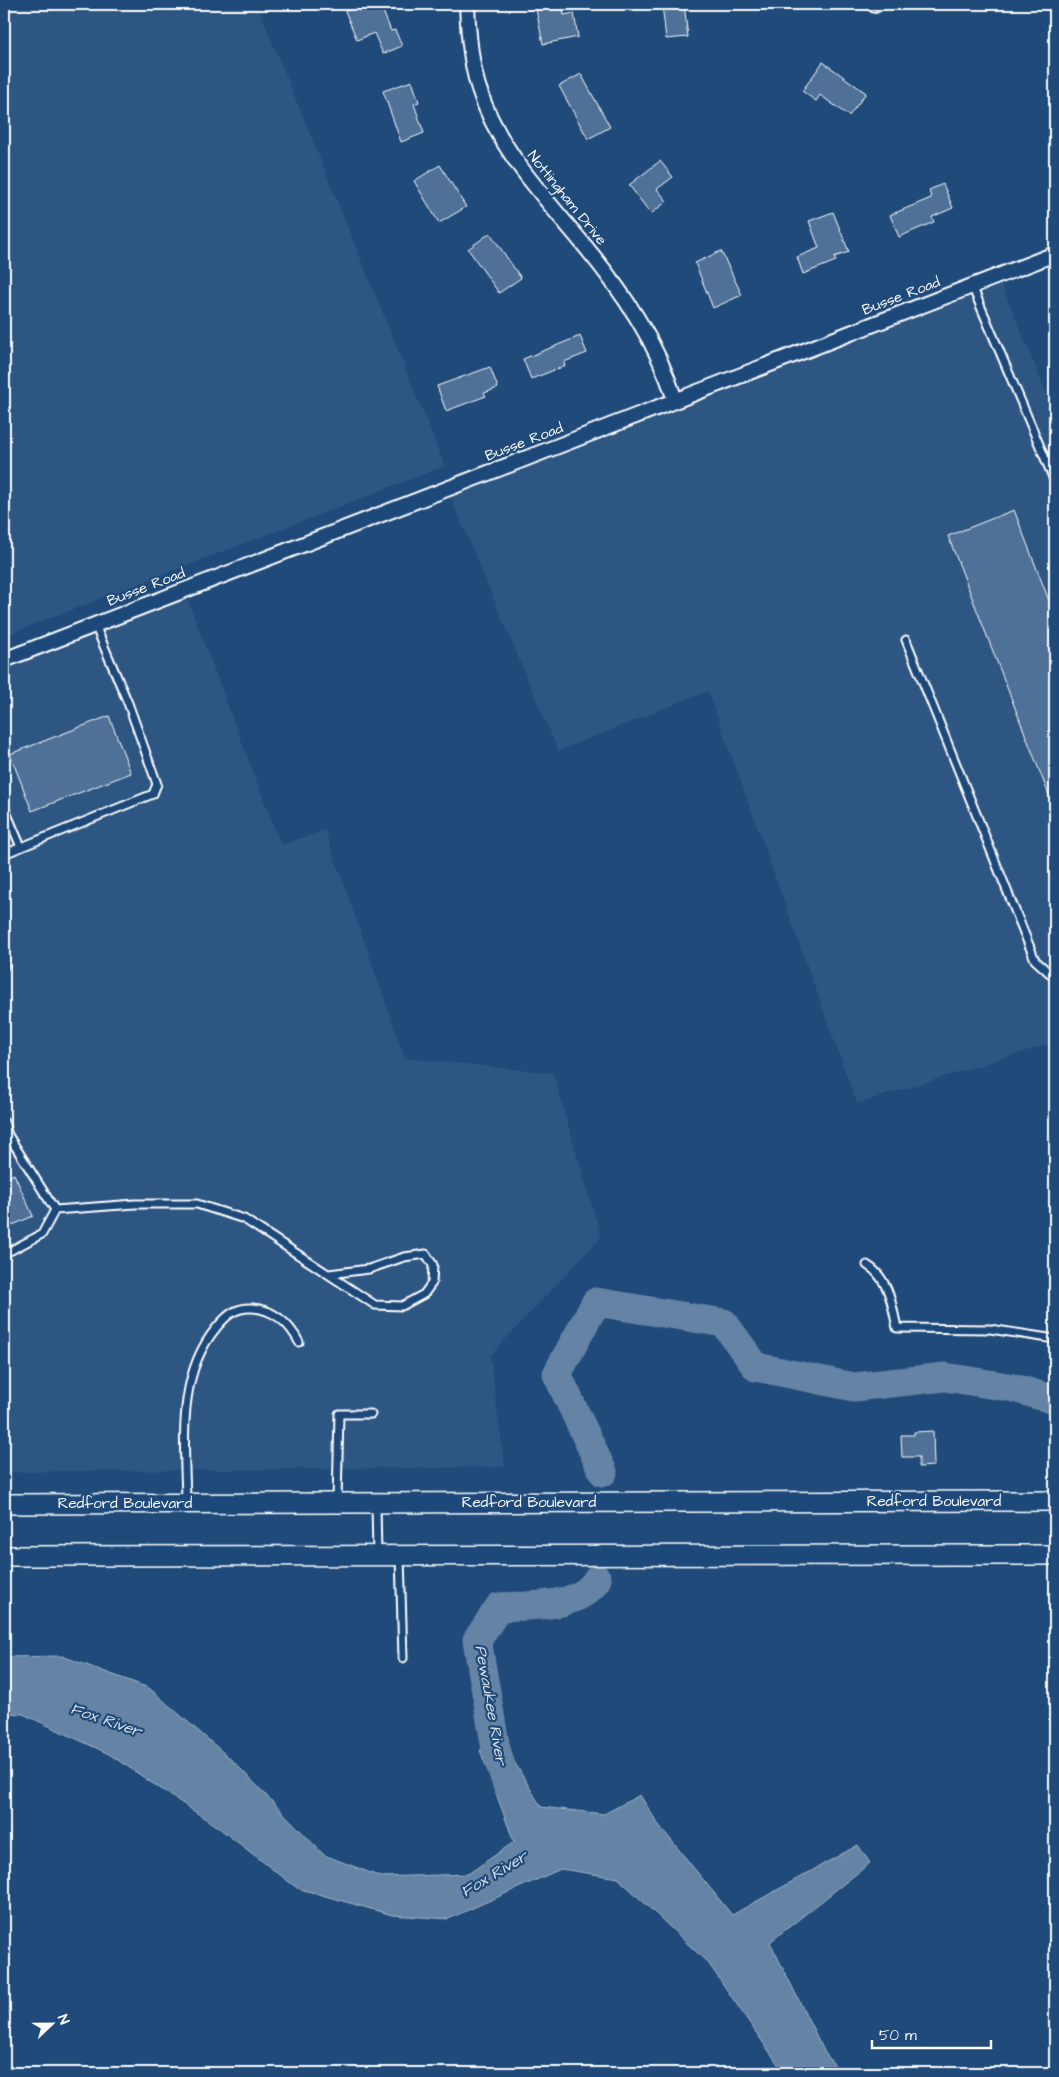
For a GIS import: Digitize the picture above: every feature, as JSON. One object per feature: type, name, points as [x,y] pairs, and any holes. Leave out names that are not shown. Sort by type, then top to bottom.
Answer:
[{"type":"main road","name":"Redford Boulevard","points":[[4,1504],[1055,1501]]},
{"type":"main road","points":[[4,1556],[1055,1555]]},
{"type":"street","name":"Nottingham Drive","points":[[467,4],[470,52],[478,87],[492,122],[516,163],[584,244],[632,308],[658,356],[675,400]]},
{"type":"street","name":"Busse Road","points":[[4,660],[1055,254]]},
{"type":"lane","points":[[972,286],[1055,482]]},
{"type":"lane","points":[[4,854],[153,794],[158,784],[128,703],[95,625]]},
{"type":"lane","points":[[906,640],[1035,960],[1055,978]]},
{"type":"lane","points":[[4,807],[20,847]]},
{"type":"lane","points":[[4,960],[4,966]]},
{"type":"lane","points":[[4,1122],[8,1135],[55,1210]]},
{"type":"lane","points":[[55,1210],[135,1204],[197,1204],[244,1219],[375,1305],[402,1306],[424,1294],[432,1283],[433,1265],[426,1254],[404,1257],[368,1269],[328,1274]]},
{"type":"lane","points":[[4,1254],[42,1234],[55,1210]]},
{"type":"lane","points":[[867,1266],[880,1273],[892,1303],[897,1328],[990,1329],[1055,1339]]},
{"type":"lane","points":[[186,1503],[185,1413],[194,1364],[211,1334],[228,1314],[244,1307],[262,1308],[278,1316],[294,1332],[299,1342]]},
{"type":"lane","points":[[337,1503],[339,1414],[371,1414]]},
{"type":"lane","points":[[376,1502],[377,1556]]},
{"type":"lane","points":[[400,1556],[403,1658]]},
{"type":"shaded area","points":[[4,4],[257,4],[445,466],[4,636]]},
{"type":"shaded area","points":[[998,276],[1055,414],[1055,1042],[857,1104],[708,691],[558,751],[447,489]]},
{"type":"shaded area","points":[[184,590],[281,845],[325,830],[405,1058],[553,1073],[601,1237],[490,1356],[505,1467],[4,1472],[4,660]]},
{"type":"water","name":"Fox River","points":[[62,1656],[149,1688],[234,1762],[324,1855],[381,1877],[468,1874],[514,1842],[480,1750],[505,1746],[541,1807],[604,1814],[640,1795],[658,1824],[732,1915],[858,1845],[870,1863],[770,1942],[825,2053],[841,2073],[784,2073],[709,1964],[618,1878],[561,1869],[448,1919],[392,1915],[297,1888],[219,1828],[109,1754],[23,1714],[4,1713],[4,1657]]},
{"type":"building","points":[[363,4],[380,4],[391,31],[395,30],[402,46],[383,54],[374,33],[357,40],[345,11]]},
{"type":"building","points":[[535,4],[562,4],[564,15],[574,13],[578,37],[543,44]]},
{"type":"building","points":[[662,4],[684,4],[688,37],[666,39]]},
{"type":"building","points":[[823,62],[866,93],[849,116],[820,95],[816,101],[802,91]]},
{"type":"building","points":[[581,74],[610,127],[588,139],[559,86]]},
{"type":"building","points":[[412,81],[419,102],[414,104],[424,133],[401,142],[383,91]]},
{"type":"building","points":[[660,161],[673,177],[657,189],[667,201],[651,214],[629,185]]},
{"type":"building","points":[[440,165],[466,207],[439,223],[414,181]]},
{"type":"building","points":[[943,184],[953,208],[932,217],[934,222],[899,237],[890,215],[931,198],[929,190]]},
{"type":"building","points":[[833,212],[849,252],[834,257],[836,261],[803,274],[797,257],[819,248],[809,221]]},
{"type":"building","points":[[490,233],[521,278],[499,293],[468,249]]},
{"type":"building","points":[[721,251],[742,295],[713,308],[695,263]]},
{"type":"building","points":[[580,336],[587,353],[564,362],[565,366],[531,379],[523,359]]},
{"type":"building","points":[[490,367],[498,388],[484,393],[486,396],[446,411],[437,386]]},
{"type":"building","points":[[1014,510],[1055,616],[1054,808],[948,536]]},
{"type":"building","points":[[109,716],[131,773],[32,811],[10,754]]},
{"type":"building","points":[[14,1174],[33,1216],[4,1229],[4,1179]]},
{"type":"building","points":[[933,1431],[934,1466],[919,1467],[919,1457],[902,1457],[901,1435],[914,1435],[914,1432]]},
{"type":"waterway","name":"Pewaukee River","points":[[603,1472],[557,1374],[596,1302],[724,1323],[756,1367],[854,1387],[945,1377],[1014,1388],[1055,1400]]},
{"type":"waterway","name":"Pewaukee River","points":[[507,1785],[496,1749],[477,1640],[499,1607],[553,1604],[567,1601],[589,1589],[597,1579]]}]
